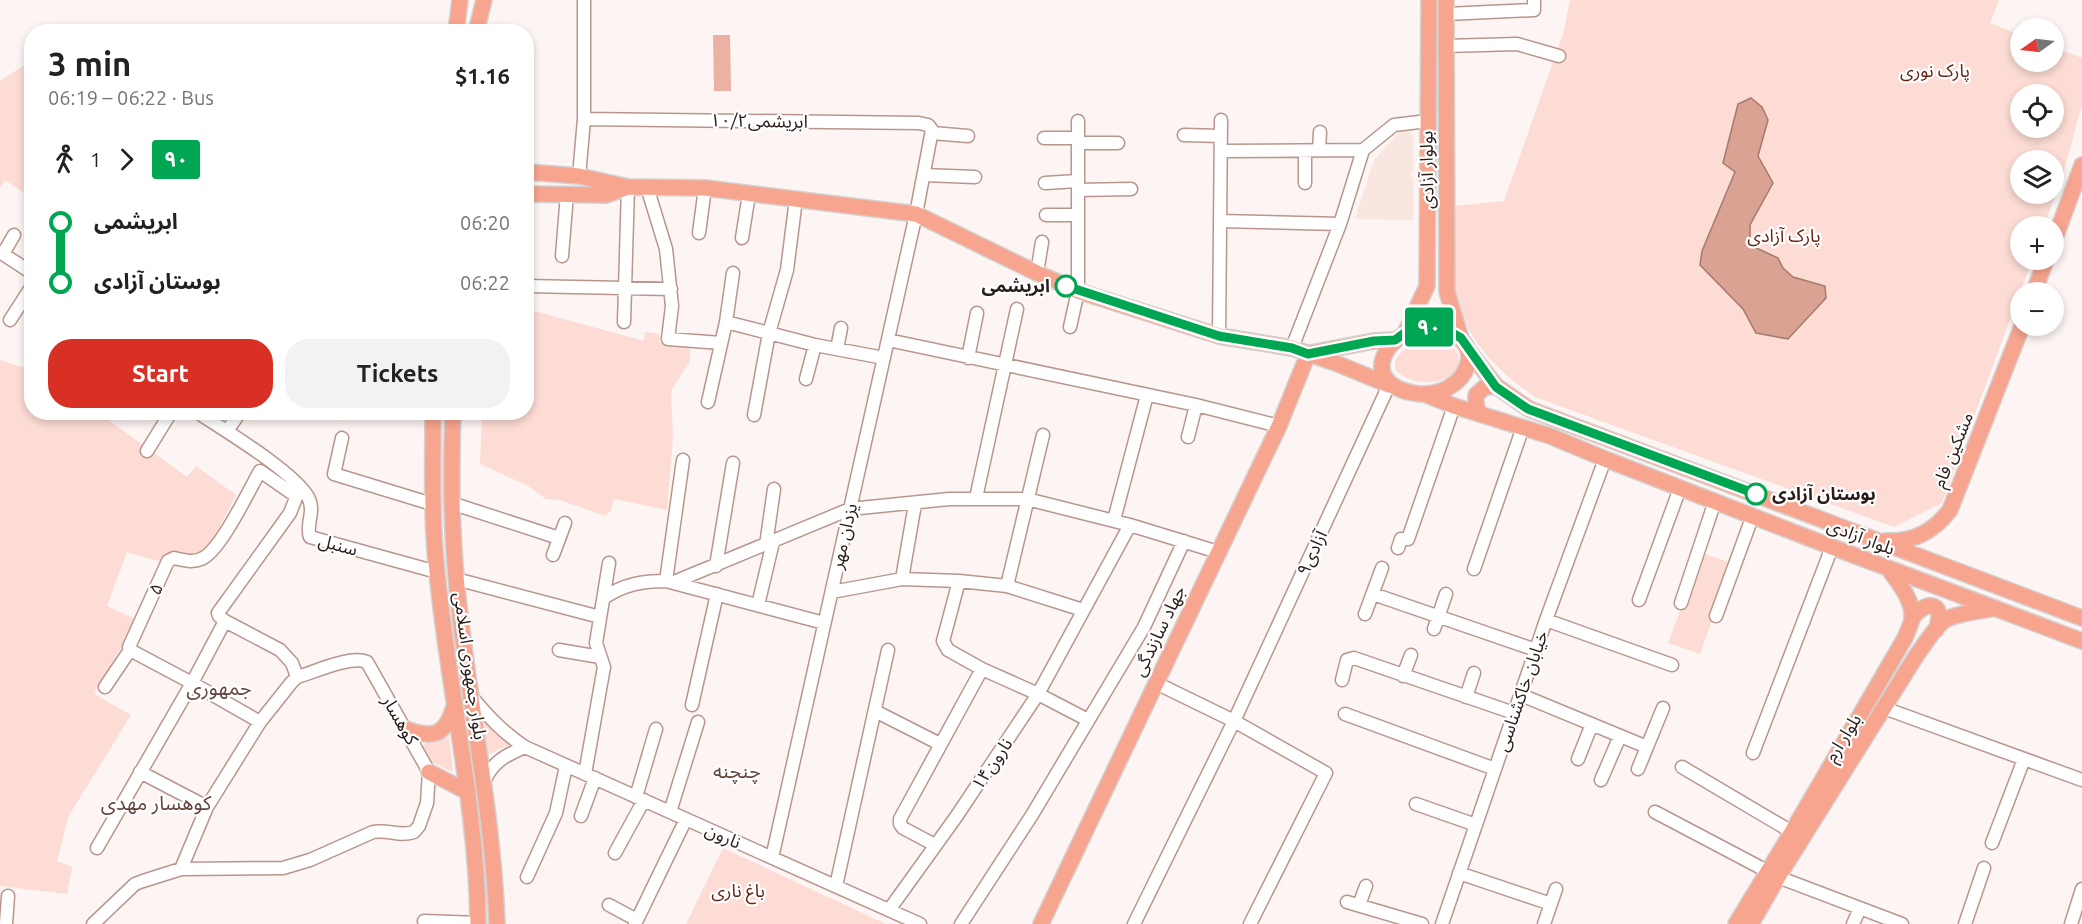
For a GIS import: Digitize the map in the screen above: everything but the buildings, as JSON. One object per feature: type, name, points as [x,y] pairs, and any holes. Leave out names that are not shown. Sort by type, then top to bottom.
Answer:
[{"type":"main road","points":[[457,24],[460,0]]},
{"type":"main road","points":[[478,24],[484,0]]},
{"type":"main road","name":"بولوار آزادی","points":[[1401,336],[1427,286],[1429,0]]},
{"type":"main road","name":"بولوار آزادی","points":[[1446,7],[1448,292],[1464,344]]},
{"type":"main road","points":[[2063,216],[2082,165]]},
{"type":"main road","points":[[534,173],[579,176],[628,187],[705,188],[916,214],[1078,291],[1219,336],[1292,348],[1401,390],[1424,394],[1449,387],[1465,373],[1468,365],[1464,344],[1447,330],[1437,328],[1419,328],[1401,336],[1308,354]]},
{"type":"main road","points":[[534,194],[606,195],[628,187]]},
{"type":"main road","points":[[1427,286],[1429,293],[1435,297],[1442,297],[1448,292]]},
{"type":"main road","points":[[1389,385],[1382,366],[1384,355],[1401,336]]},
{"type":"main road","name":"مشکین فام","points":[[1877,541],[1902,542],[1920,535],[1938,525],[1950,510],[2018,336]]},
{"type":"main road","name":"بلوار آزادی","points":[[1464,344],[1496,387],[1528,409],[2075,615]]},
{"type":"main road","name":"جهاد سازندگی","points":[[1041,924],[1279,426],[1308,354]]},
{"type":"main road","points":[[1298,380],[1304,373],[1318,366],[1338,364]]},
{"type":"main road","points":[[1479,413],[1476,395],[1485,387],[1496,387]]},
{"type":"main road","name":"بلوار آزادی","points":[[1424,394],[1454,406],[1550,436],[1832,547],[2082,641]]},
{"type":"main road","name":"بلوار جمهوری اسلامی","points":[[433,420],[432,504],[436,572],[468,792],[478,885],[478,924]]},
{"type":"main road","name":"بلوار جمهوری اسلامی","points":[[453,420],[451,503],[456,579],[491,834],[497,924]]},
{"type":"main road","points":[[1888,568],[1905,593],[1913,617],[1922,607],[1937,609],[1940,618],[1936,630]]},
{"type":"main road","name":"بلوار ارم","points":[[1736,924],[1884,708],[1918,653],[1936,630],[1945,620],[1955,616],[1995,608]]},
{"type":"main road","points":[[2060,633],[2075,615]]},
{"type":"main road","name":"بلوار ارم","points":[[1751,924],[1792,832],[1895,657],[1913,617]]},
{"type":"main road","points":[[406,729],[423,735],[442,730],[449,722],[455,705]]},
{"type":"main road","points":[[429,772],[468,792]]},
{"type":"street","points":[[579,176],[584,119],[584,0]]},
{"type":"street","points":[[1446,7],[1534,5]]},
{"type":"street","points":[[1446,46],[1517,44],[1559,56]]},
{"type":"street","name":"۱۰/۲ابریشمی","points":[[584,119],[919,123],[927,125],[932,131],[968,136]]},
{"type":"street","points":[[1219,336],[1221,120]]},
{"type":"street","points":[[1070,327],[1078,291],[1078,121]]},
{"type":"street","points":[[1292,348],[1340,224],[1363,150],[1394,125],[1428,121]]},
{"type":"street","name":"یزدان مهر","points":[[772,858],[916,214],[932,131]]},
{"type":"street","points":[[1319,150],[1320,132]]},
{"type":"street","points":[[1184,135],[1221,135]]},
{"type":"street","points":[[1044,138],[1118,143]]},
{"type":"street","points":[[1221,151],[1363,150]]},
{"type":"street","points":[[1305,151],[1305,183]]},
{"type":"street","points":[[924,175],[975,177]]},
{"type":"street","points":[[1045,183],[1131,189]]},
{"type":"street","points":[[624,322],[628,187]]},
{"type":"street","points":[[646,187],[666,249],[672,306],[668,339],[721,343]]},
{"type":"street","points":[[699,233],[705,188]]},
{"type":"street","points":[[561,256],[567,194]]},
{"type":"street","points":[[742,238],[749,194]]},
{"type":"street","points":[[754,415],[769,333],[787,270],[796,199]]},
{"type":"street","points":[[1046,215],[1078,215]]},
{"type":"street","points":[[1220,221],[1340,224]]},
{"type":"street","points":[[14,235],[2,253],[24,268]]},
{"type":"street","points":[[1037,273],[1042,242]]},
{"type":"street","points":[[708,402],[726,322],[733,273]]},
{"type":"street","points":[[534,286],[671,289]]},
{"type":"street","points":[[10,320],[24,298]]},
{"type":"street","points":[[976,498],[1017,309]]},
{"type":"street","points":[[968,358],[978,314]]},
{"type":"street","points":[[726,322],[815,345],[884,358]]},
{"type":"street","points":[[837,349],[841,328]]},
{"type":"street","points":[[888,340],[1003,366],[1147,394],[1279,426]]},
{"type":"street","points":[[806,380],[815,345]]},
{"type":"street","name":"آزادی۹","points":[[1134,924],[1234,721],[1389,385]]},
{"type":"street","points":[[1114,520],[1147,394]]},
{"type":"street","points":[[1188,437],[1196,405]]},
{"type":"street","points":[[1398,548],[1401,539],[1408,539],[1454,406]]},
{"type":"street","points":[[147,451],[166,420]]},
{"type":"street","name":"سنبل","points":[[210,420],[227,431],[298,491],[311,505],[312,514],[308,531],[310,537],[436,572]]},
{"type":"street","points":[[227,431],[235,420]]},
{"type":"street","points":[[1474,569],[1523,427]]},
{"type":"street","points":[[1007,586],[1043,435]]},
{"type":"street","points":[[342,438],[334,474],[432,504]]},
{"type":"street","name":"خیابان خاکشناسی","points":[[1442,924],[1546,620],[1605,459]]},
{"type":"street","points":[[670,582],[683,460]]},
{"type":"street","points":[[716,566],[733,463]]},
{"type":"street","name":"۵","points":[[130,650],[129,645],[168,561],[174,558],[187,562],[206,556],[232,524],[260,471],[298,491]]},
{"type":"street","points":[[1639,600],[1680,488]]},
{"type":"street","points":[[758,605],[769,543],[774,489]]},
{"type":"street","points":[[181,869],[207,807],[260,722],[297,677],[292,663],[280,650],[225,621],[219,616],[218,611],[290,513],[298,491]]},
{"type":"street","points":[[670,582],[716,566],[850,509],[976,498],[1027,499],[1114,520],[1218,552]]},
{"type":"street","points":[[1681,603],[1715,501]]},
{"type":"street","points":[[451,503],[559,538]]},
{"type":"street","points":[[902,579],[915,504]]},
{"type":"street","points":[[1716,616],[1753,515]]},
{"type":"street","points":[[553,555],[565,523]]},
{"type":"street","name":"نارون۱۴","points":[[889,910],[1038,694],[1130,525]]},
{"type":"street","points":[[962,924],[1032,815],[1144,627],[1184,541]]},
{"type":"street","points":[[1753,753],[1832,547]]},
{"type":"street","points":[[580,816],[590,776],[602,662],[596,643],[609,563]]},
{"type":"street","points":[[1365,614],[1382,568]]},
{"type":"street","points":[[456,579],[600,617]]},
{"type":"street","points":[[832,592],[902,579],[959,581],[1007,586],[1083,610]]},
{"type":"street","points":[[605,597],[627,585],[645,581],[670,582],[824,623]]},
{"type":"street","points":[[959,581],[943,641],[945,647],[982,669],[1088,720]]},
{"type":"street","points":[[692,705],[717,594]]},
{"type":"street","points":[[1373,594],[1536,650]]},
{"type":"street","points":[[1434,629],[1446,594]]},
{"type":"street","points":[[1546,620],[1672,665]]},
{"type":"street","points":[[97,848],[225,621]]},
{"type":"street","points":[[105,687],[130,650],[260,722]]},
{"type":"street","points":[[559,650],[602,662]]},
{"type":"street","points":[[836,886],[888,650]]},
{"type":"street","points":[[1403,676],[1411,655]]},
{"type":"street","points":[[1342,680],[1347,660],[1351,658],[1514,713]]},
{"type":"street","name":"کوهسار","points":[[93,924],[139,882],[181,869],[282,868],[310,860],[373,832],[380,830],[399,834],[414,832],[419,826],[428,803],[429,772],[368,664],[363,660],[349,660],[297,677]]},
{"type":"street","points":[[935,845],[903,828],[900,819],[982,669]]},
{"type":"street","points":[[1466,697],[1474,673]]},
{"type":"street","points":[[1156,683],[1234,721],[1326,773],[1250,924]]},
{"type":"street","points":[[1521,695],[1647,747]]},
{"type":"street","name":"نارون","points":[[471,696],[493,722],[509,737],[525,747],[920,924]]},
{"type":"street","points":[[1638,769],[1663,708]]},
{"type":"street","points":[[1884,708],[2082,780]]},
{"type":"street","points":[[875,711],[940,744]]},
{"type":"street","points":[[1345,714],[1495,769]]},
{"type":"street","points":[[670,812],[698,722]]},
{"type":"street","points":[[1578,759],[1592,724]]},
{"type":"street","points":[[615,853],[640,799],[656,729]]},
{"type":"street","points":[[1601,780],[1620,736]]},
{"type":"street","points":[[484,782],[493,764],[525,747]]},
{"type":"street","points":[[1992,843],[2024,759]]},
{"type":"street","points":[[527,877],[556,813],[566,766]]},
{"type":"street","points":[[1682,767],[1792,832]]},
{"type":"street","points":[[140,772],[207,807]]},
{"type":"street","points":[[1416,804],[1476,825]]},
{"type":"street","points":[[1655,812],[1772,874],[1902,924]]},
{"type":"street","points":[[609,905],[636,922],[686,819]]},
{"type":"street","points":[[1965,924],[1984,868]]},
{"type":"street","points":[[1459,873],[1551,904]]},
{"type":"street","points":[[1366,886],[1353,903],[1422,924]]},
{"type":"street","points":[[1544,924],[1556,888]]},
{"type":"street","points":[[2071,924],[2082,889]]},
{"type":"street","points":[[6,924],[8,896]]},
{"type":"street","points":[[1854,924],[1860,908]]},
{"type":"street","points":[[424,921],[478,924]]},
{"type":"shaded area","points":[[713,35],[730,35],[731,91],[714,91]]},
{"type":"shaded area","points":[[1751,98],[1762,107],[1768,120],[1758,156],[1773,183],[1750,225],[1750,245],[1778,258],[1783,268],[1793,277],[1825,286],[1826,298],[1788,339],[1756,333],[1743,309],[1700,265],[1702,251],[1735,172],[1723,163],[1738,104]]},
{"type":"shaded area","points":[[1401,130],[1408,130],[1413,135],[1413,172],[1411,173],[1414,182],[1413,220],[1355,219],[1374,160]]},
{"type":"green space","name":"پارک آزادی","points":[[1570,0],[1999,0],[1990,23],[2010,31],[2010,72],[2064,72],[2064,51],[2082,58],[2082,104],[2064,171],[2064,150],[2010,150],[2010,204],[2052,204],[2048,216],[2010,216],[2010,270],[2028,270],[2024,282],[2010,282],[2010,319],[1942,503],[1894,527],[1535,397],[1506,375],[1472,335],[1458,302],[1454,274],[1454,206],[1504,201],[1564,31]]},
{"type":"green space","points":[[24,67],[24,193],[5,180],[0,188],[0,81]]},
{"type":"green space","points":[[534,311],[644,341],[645,332],[659,334],[659,342],[690,345],[690,361],[671,391],[673,437],[667,510],[614,499],[611,510],[605,516],[560,500],[546,499],[528,486],[480,464],[482,420],[534,420]]},
{"type":"green space","points":[[1434,337],[1454,348],[1459,358],[1458,370],[1446,378],[1433,382],[1412,380],[1398,372],[1395,367],[1396,361],[1403,351],[1409,346]]},
{"type":"green space","points":[[0,360],[24,368],[24,420],[109,420],[187,477],[196,466],[236,495],[208,549],[196,559],[168,564],[127,552],[107,606],[137,620],[94,694],[131,715],[68,817],[57,861],[72,867],[67,894],[0,886]]},
{"type":"green space","points":[[443,420],[448,420],[486,859],[488,924],[485,924],[484,859],[446,564],[441,486]]},
{"type":"green space","points":[[1702,553],[1729,562],[1700,654],[1668,643]]},
{"type":"green space","points":[[484,718],[509,745],[487,755]]},
{"type":"green space","points":[[449,737],[453,772],[430,760],[422,746],[430,740]]},
{"type":"green space","name":"باغ ناری","points":[[723,848],[886,924],[686,924]]},
{"type":"bus line","name":"۹۰","points":[[1066,286],[1219,336],[1292,348],[1308,354],[1374,341],[1395,340],[1406,332],[1419,328],[1447,330],[1461,338],[1496,387],[1528,409],[1756,494]]},
{"type":"place","name":"ابریشمی","points":[[1066,286]]},
{"type":"place","name":"بوستان آزادی","points":[[1756,494]]},
{"type":"district","name":"جمهوری","points":[[219,688]]},
{"type":"district","name":"چنچنه","points":[[737,771]]},
{"type":"district","name":"کوهسار مهدی","points":[[156,803]]},
{"type":"park label","name":"پارک نوری","points":[[1935,71]]}]
